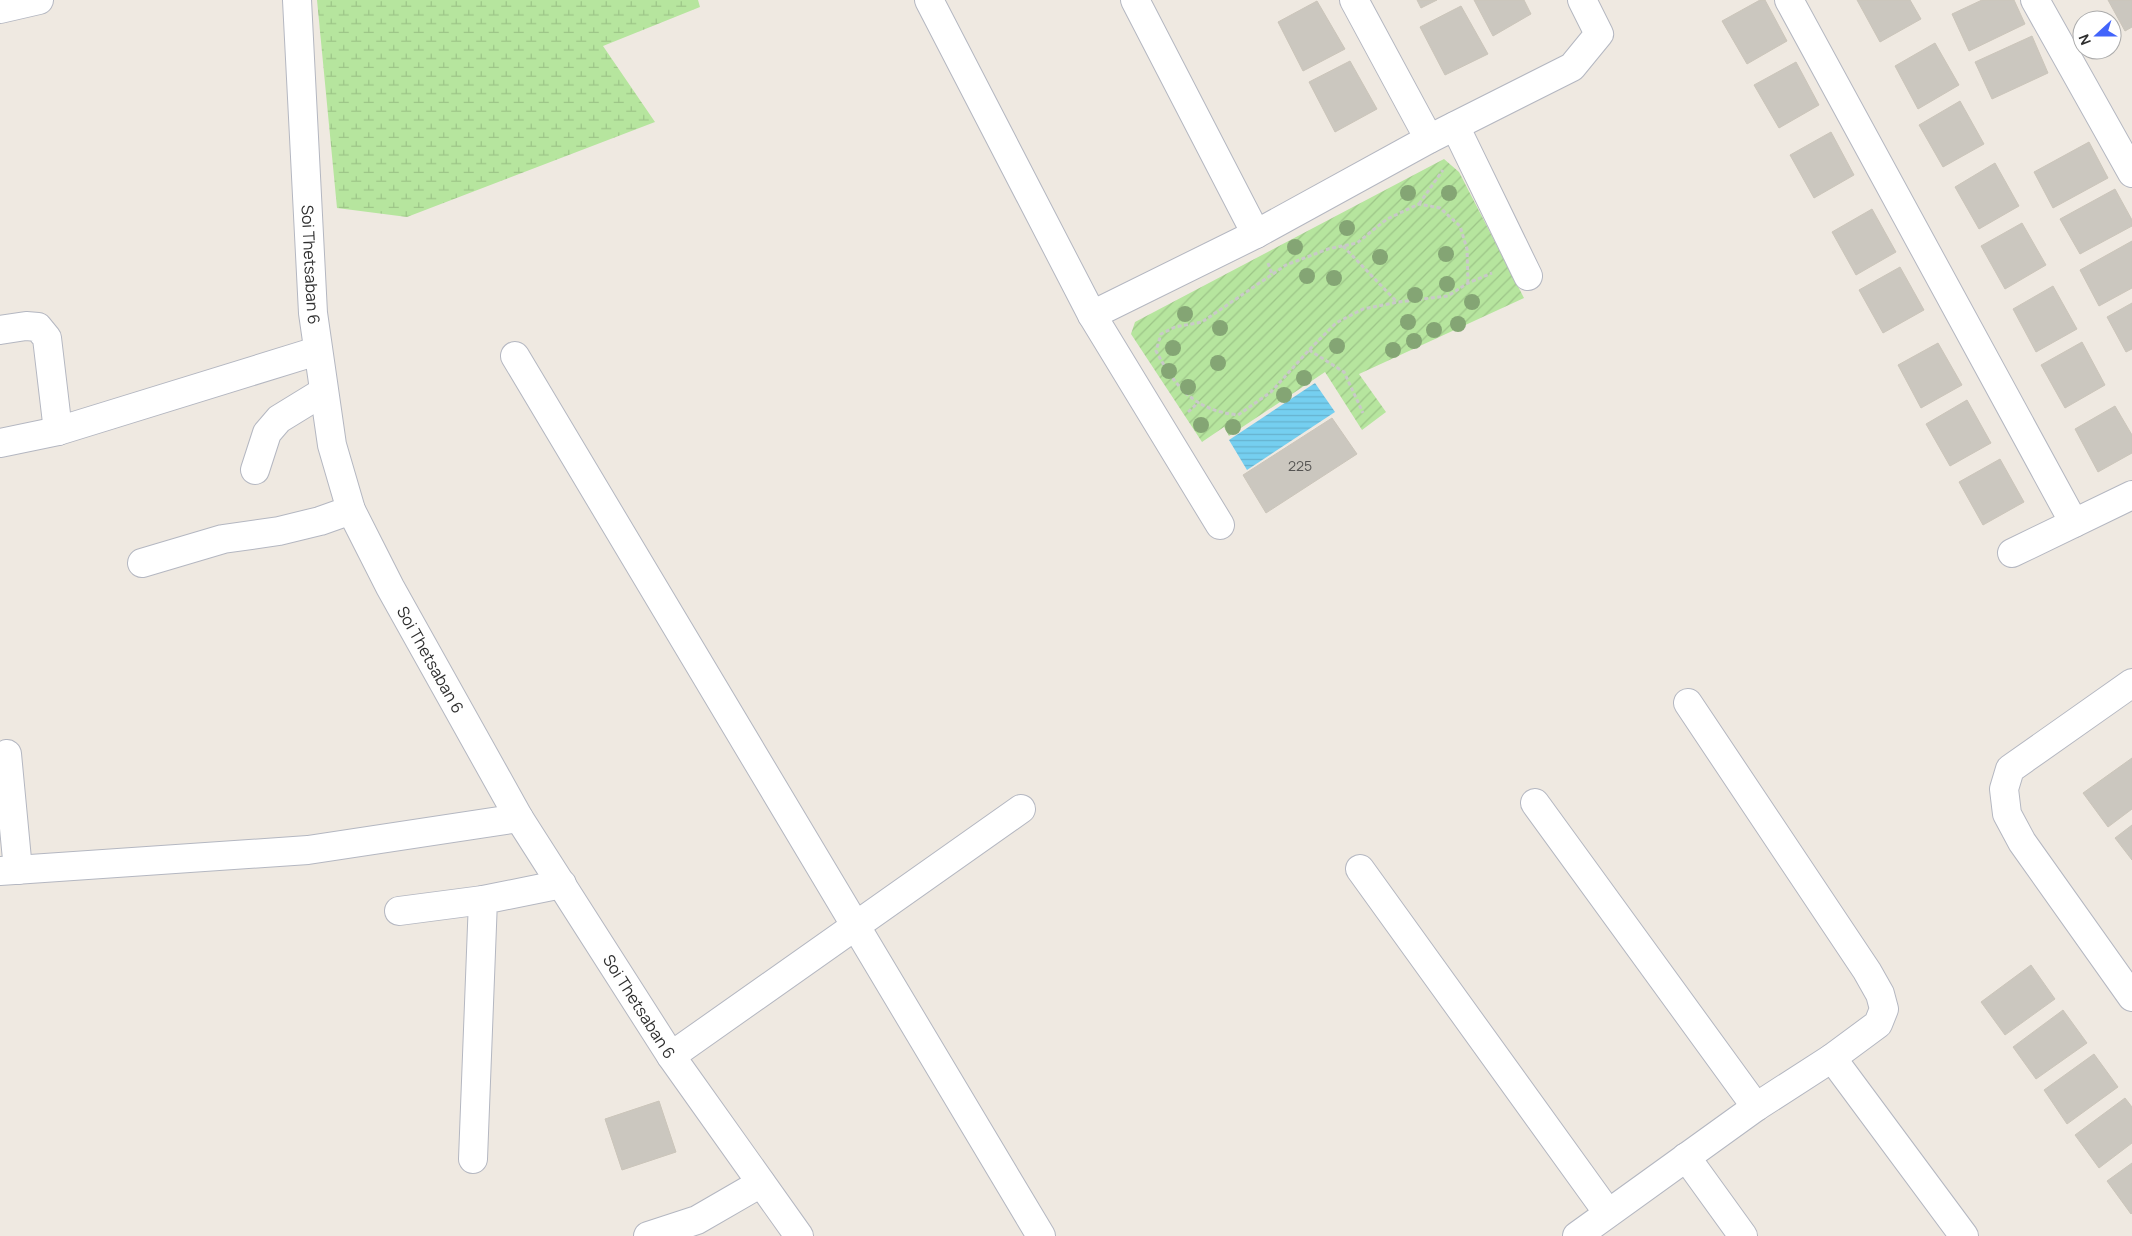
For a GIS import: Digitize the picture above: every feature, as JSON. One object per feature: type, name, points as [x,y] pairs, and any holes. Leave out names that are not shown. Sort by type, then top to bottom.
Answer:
[{"type":"street","points":[[0,9],[39,0]]},
{"type":"street","name":"Soi Thetsaban 6","points":[[297,0],[313,313],[332,445],[350,510],[392,592],[519,818],[671,1056],[799,1236]]},
{"type":"street","points":[[929,0],[1092,315],[1220,525]]},
{"type":"street","points":[[1135,0],[1256,234]]},
{"type":"street","points":[[1354,0],[1429,139]]},
{"type":"street","points":[[1092,315],[1256,234],[1429,139],[1459,136],[1572,67],[1600,34],[1582,0]]},
{"type":"street","points":[[1789,0],[2074,523]]},
{"type":"street","points":[[2035,0],[2132,173]]},
{"type":"street","points":[[1459,136],[1524,269]]},
{"type":"street","points":[[0,330],[26,326],[38,327],[47,338],[58,431]]},
{"type":"street","points":[[0,443],[58,431],[317,351]]},
{"type":"street","points":[[515,356],[1041,1236]]},
{"type":"street","points":[[255,470],[267,433],[279,419],[323,392]]},
{"type":"street","points":[[2012,554],[2132,495]]},
{"type":"street","points":[[142,563],[223,539],[279,531],[350,510]]},
{"type":"street","points":[[2132,683],[2010,768],[2004,788],[2006,814],[2022,842],[2132,997]]},
{"type":"street","points":[[1577,1236],[1686,1156],[1756,1107],[1832,1058],[1878,1024],[1884,1009],[1880,994],[1867,971],[1688,703]]},
{"type":"street","points":[[7,754],[9,871],[308,850],[519,818]]},
{"type":"street","points":[[1535,803],[1756,1107]]},
{"type":"street","points":[[671,1056],[1021,809]]},
{"type":"street","points":[[1360,869],[1608,1213]]},
{"type":"street","points":[[399,911],[483,900],[562,884]]},
{"type":"street","points":[[473,1159],[483,900]]},
{"type":"street","points":[[1832,1058],[1964,1236]]},
{"type":"street","points":[[1686,1156],[1744,1236]]},
{"type":"street","points":[[648,1236],[697,1220],[761,1183]]},
{"type":"path","points":[[1459,136],[1437,178],[1419,204],[1387,219],[1357,243],[1286,265],[1202,322],[1175,327],[1161,334],[1156,351],[1170,378],[1191,398],[1219,412],[1238,415],[1271,392],[1336,323],[1356,312],[1398,302],[1448,296],[1468,283],[1524,269]]},
{"type":"path","points":[[1419,204],[1440,208],[1460,226],[1467,249],[1468,283]]},
{"type":"path","points":[[1343,246],[1398,302]]},
{"type":"path","points":[[1309,350],[1344,372],[1364,413]]},
{"type":"green space","points":[[317,0],[698,0],[700,7],[603,46],[655,122],[407,217],[337,208]]},
{"type":"green space","points":[[1444,159],[1459,172],[1524,298],[1359,374],[1386,412],[1362,430],[1325,372],[1229,436],[1224,427],[1202,442],[1131,334],[1135,322]]},
{"type":"water","points":[[1315,383],[1335,412],[1247,470],[1229,440]]},
{"type":"building","points":[[1417,0],[1437,0],[1421,8]]},
{"type":"building","points":[[1474,0],[1524,0],[1531,14],[1493,36]]},
{"type":"building","points":[[1760,0],[1765,0],[1787,41],[1747,64],[1722,21]]},
{"type":"building","points":[[1857,0],[1910,0],[1921,19],[1880,42]]},
{"type":"building","points":[[1982,0],[2014,0],[2025,24],[1969,51],[1952,14]]},
{"type":"building","points":[[2108,0],[2132,0],[2132,27],[2125,31],[2122,26],[2122,10],[2113,10]]},
{"type":"building","points":[[1317,1],[1345,49],[1303,71],[1278,22]]},
{"type":"building","points":[[1461,6],[1488,54],[1445,75],[1420,27]]},
{"type":"building","points":[[2032,36],[2048,73],[1992,99],[1975,62]]},
{"type":"building","points":[[1935,43],[1959,85],[1918,109],[1895,66]]},
{"type":"building","points":[[1350,61],[1377,109],[1335,132],[1309,82]]},
{"type":"building","points":[[1796,62],[1819,105],[1779,128],[1754,85]]},
{"type":"building","points":[[1960,101],[1984,144],[1943,167],[1919,125]]},
{"type":"building","points":[[1831,132],[1854,175],[1814,198],[1790,155]]},
{"type":"building","points":[[2089,142],[2108,178],[2053,208],[2034,172]]},
{"type":"building","points":[[1995,163],[2019,206],[1979,229],[1955,187]]},
{"type":"building","points":[[2115,189],[2132,220],[2132,226],[2080,254],[2060,219]]},
{"type":"building","points":[[1872,209],[1896,252],[1856,275],[1832,232]]},
{"type":"building","points":[[2022,223],[2046,265],[2005,289],[1981,246]]},
{"type":"building","points":[[2132,241],[2132,288],[2099,306],[2080,270]]},
{"type":"building","points":[[1900,267],[1924,310],[1883,333],[1859,290]]},
{"type":"building","points":[[2053,286],[2077,329],[2036,352],[2013,309]]},
{"type":"building","points":[[2132,303],[2132,349],[2126,352],[2107,317]]},
{"type":"building","points":[[2082,342],[2105,385],[2065,408],[2041,365]]},
{"type":"building","points":[[1938,343],[1962,385],[1921,408],[1898,365]]},
{"type":"building","points":[[1967,400],[1991,443],[1950,466],[1926,424]]},
{"type":"building","points":[[2115,406],[2132,435],[2132,453],[2098,472],[2075,429]]},
{"type":"building","points":[[1332,418],[1357,454],[1266,513],[1243,475]]},
{"type":"building","points":[[2000,459],[2024,502],[1983,525],[1959,482]]},
{"type":"building","points":[[2132,758],[2132,809],[2108,827],[2083,793]]},
{"type":"building","points":[[2132,825],[2132,860],[2115,838]]},
{"type":"building","points":[[2031,965],[2055,999],[2005,1035],[1981,1002]]},
{"type":"building","points":[[2063,1010],[2087,1043],[2036,1079],[2013,1047]]},
{"type":"building","points":[[2094,1054],[2118,1087],[2067,1124],[2044,1090]]},
{"type":"building","points":[[2125,1098],[2132,1107],[2132,1143],[2099,1168],[2075,1135]]},
{"type":"building","points":[[659,1101],[676,1152],[622,1170],[605,1119]]},
{"type":"building","points":[[2132,1163],[2132,1213],[2131,1214],[2107,1181]]}]
